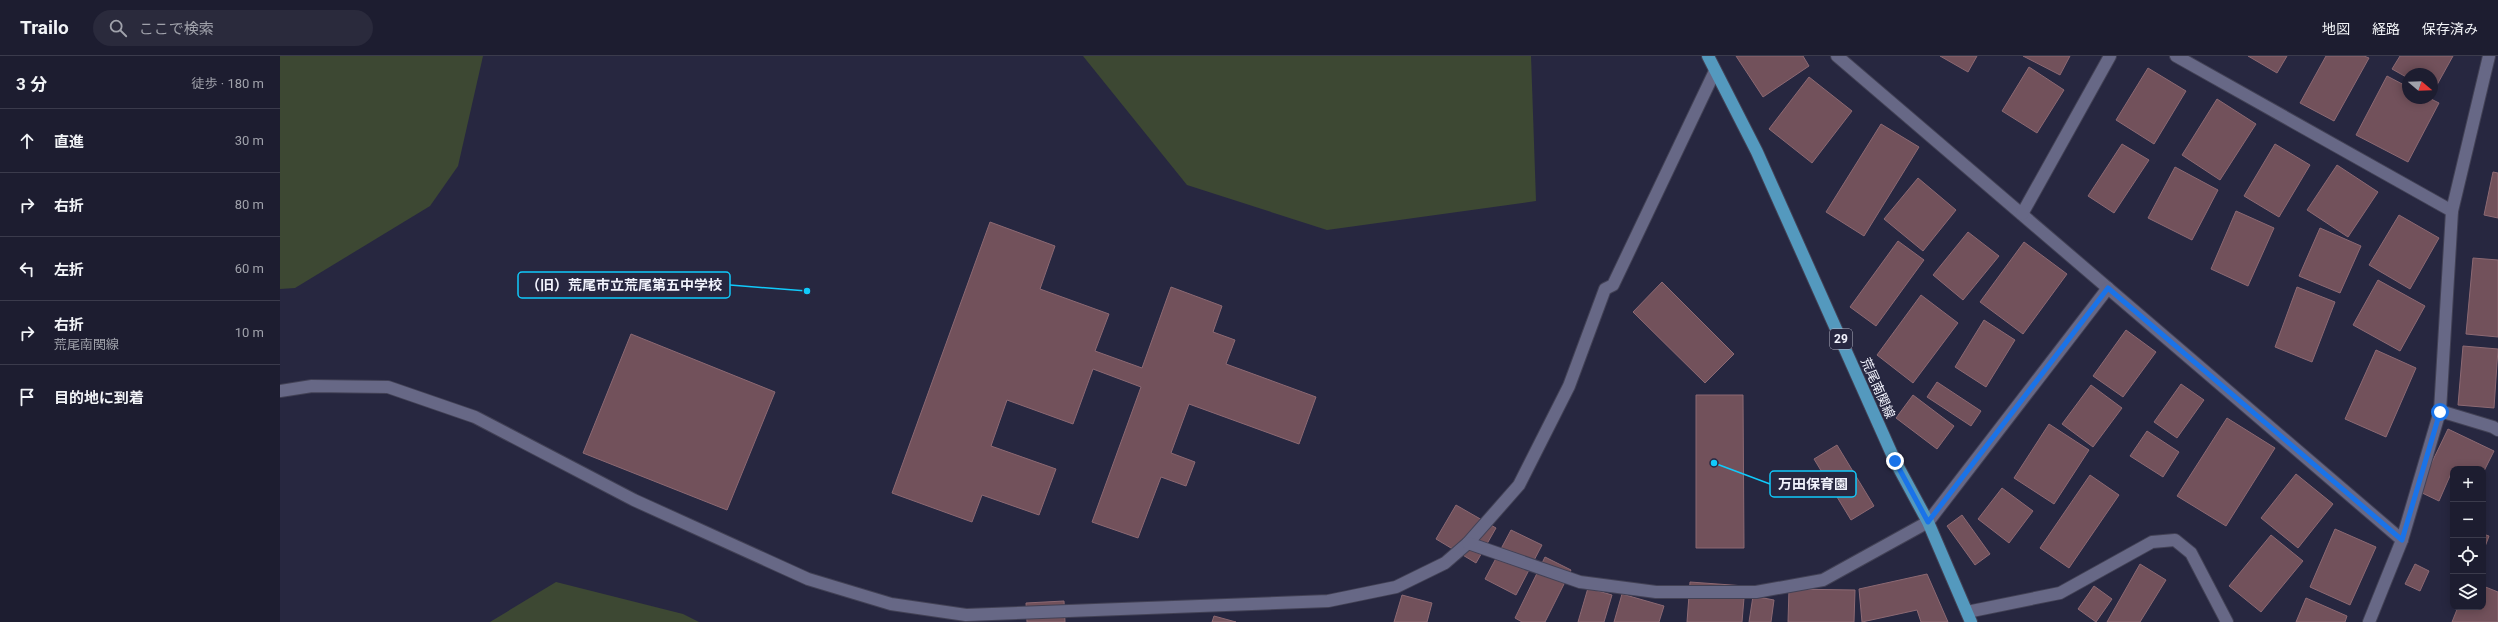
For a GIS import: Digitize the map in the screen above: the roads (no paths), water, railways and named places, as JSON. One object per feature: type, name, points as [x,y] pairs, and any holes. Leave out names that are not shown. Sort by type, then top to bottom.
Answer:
[{"type":"main road","name":"荒尾南関線","points":[[1708,56],[1714,73],[1757,152],[1895,461],[1928,522],[1969,617]]},
{"type":"street","points":[[1837,56],[2402,540]]},
{"type":"street","points":[[2022,214],[2110,56]]},
{"type":"street","points":[[2176,56],[2452,211]]},
{"type":"street","points":[[2369,622],[2402,540],[2440,412],[2452,211],[2488,56]]},
{"type":"street","points":[[280,391],[312,386],[388,388],[474,417],[634,500],[808,579],[891,604],[966,615],[1328,602],[1396,587],[1445,563],[1468,543],[1519,485],[1569,386],[1606,289],[1613,285],[1714,73]]},
{"type":"street","points":[[1468,543],[1580,582],[1656,592],[1756,592],[1823,580],[1928,522],[2108,288]]},
{"type":"street","points":[[2440,412],[2493,427],[2498,430]]},
{"type":"street","points":[[1969,617],[2060,593],[2152,542],[2175,540],[2191,553],[2227,622]]},
{"type":"place","name":"（旧）荒尾市立荒尾第五中学校","points":[[807,291]]},
{"type":"place","name":"万田保育園","points":[[1714,463]]}]
